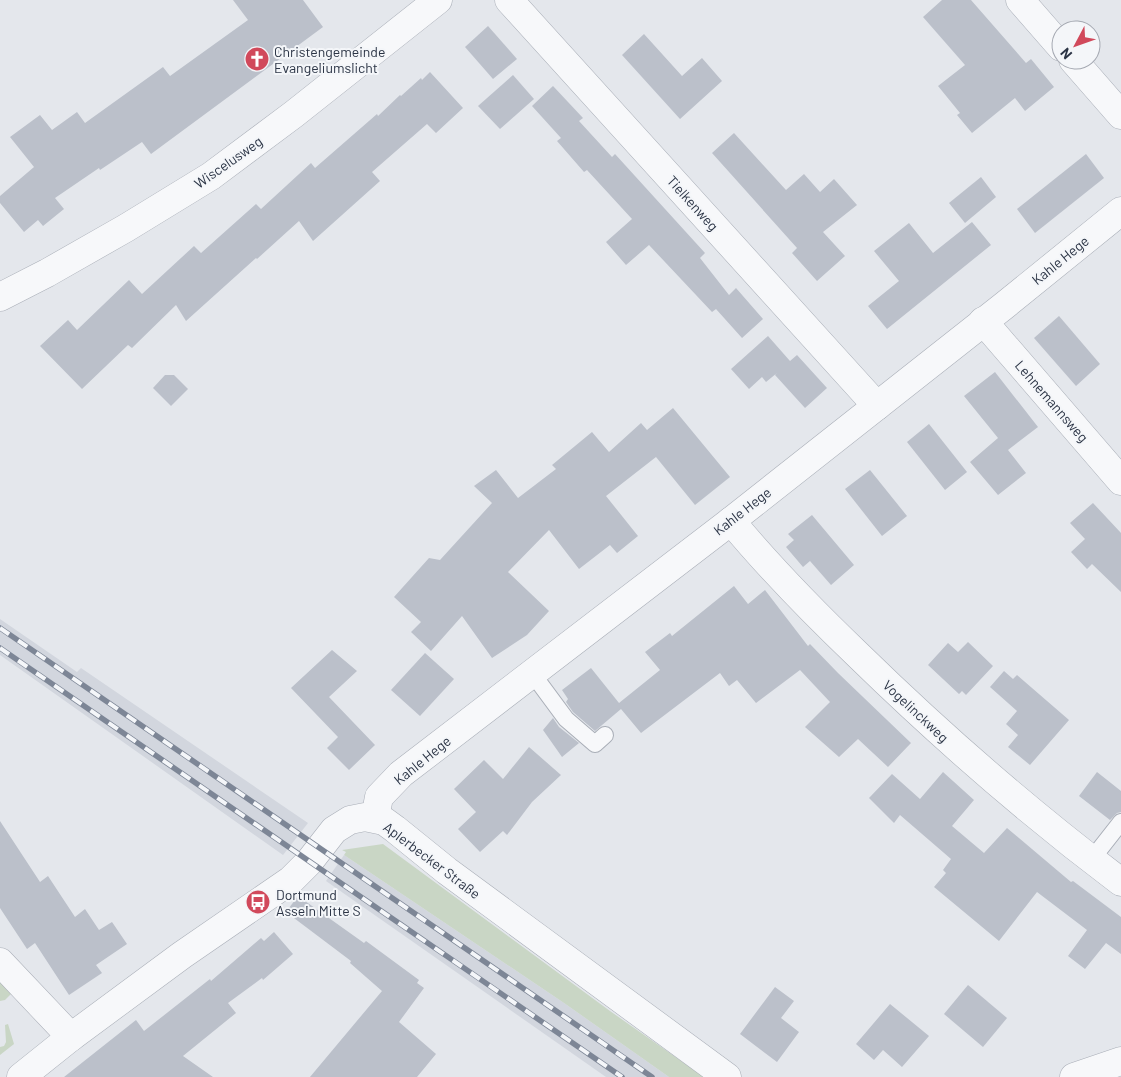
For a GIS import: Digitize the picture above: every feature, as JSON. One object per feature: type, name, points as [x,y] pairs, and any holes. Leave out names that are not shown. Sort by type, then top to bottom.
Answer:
[{"type":"street","name":"Wiscelusweg","points":[[0,297],[47,274],[211,176],[294,114],[438,0]]},
{"type":"street","name":"Tielkenweg","points":[[509,0],[877,406]]},
{"type":"street","points":[[1020,0],[1051,36]]},
{"type":"street","points":[[1082,70],[1121,115]]},
{"type":"street","name":"Kahle Hege","points":[[375,818],[379,797],[401,774],[730,521],[1121,211]]},
{"type":"street","name":"Lehnemannsweg","points":[[983,322],[1121,481]]},
{"type":"street","name":"Vogelinckweg","points":[[730,521],[823,622],[916,711],[1004,790],[1121,882]]},
{"type":"street","name":"Aplerbecker Straße","points":[[29,1075],[70,1037],[202,940],[292,880],[334,830],[350,820],[365,817],[384,821],[447,871],[727,1077]]},
{"type":"street","points":[[0,962],[70,1037]]},
{"type":"street","points":[[1074,1077],[1121,1061]]},
{"type":"lane","points":[[532,673],[566,719],[595,744],[605,735]]},
{"type":"lane","points":[[1092,860],[1121,822]]},
{"type":"shaded area","points":[[0,619],[77,672],[81,668],[308,823],[283,855],[0,655]]},
{"type":"shaded area","points":[[344,855],[564,1003],[669,1077],[606,1077],[326,881]]},
{"type":"green space","points":[[383,844],[610,1011],[704,1077],[669,1077],[564,1003],[344,855],[346,852],[342,850]]},
{"type":"green space","points":[[0,979],[11,994],[5,1000],[0,1001]]},
{"type":"green space","points":[[8,1024],[14,1044],[0,1055],[0,1047],[4,1046],[6,1042],[5,1025]]},
{"type":"building","points":[[233,0],[303,0],[323,27],[151,154],[142,142],[55,198],[64,209],[43,226],[38,220],[24,232],[0,203],[0,196],[34,167],[10,137],[40,115],[52,130],[77,112],[85,123],[163,67],[170,76],[248,20]]},
{"type":"building","points":[[942,0],[971,0],[1026,63],[1031,59],[1054,87],[1025,111],[1015,98],[972,133],[957,115],[960,113],[938,86],[965,65],[923,17]]},
{"type":"building","points":[[488,26],[517,59],[493,79],[465,47]]},
{"type":"building","points":[[644,34],[682,76],[702,58],[722,81],[680,119],[622,55]]},
{"type":"building","points":[[430,72],[463,108],[436,133],[427,124],[372,172],[380,181],[313,241],[299,221],[186,321],[176,305],[132,348],[128,345],[82,389],[40,346],[68,320],[77,330],[129,280],[142,294],[194,246],[201,253],[256,204],[261,209],[311,163],[315,168],[377,114],[378,116],[400,95]]},
{"type":"building","points":[[513,75],[534,99],[500,129],[478,106]]},
{"type":"building","points":[[553,86],[583,118],[579,121],[612,157],[615,154],[705,253],[700,258],[729,295],[736,288],[763,319],[742,338],[716,309],[712,312],[649,245],[626,265],[606,242],[632,219],[587,170],[584,172],[557,141],[561,138],[532,106]]},
{"type":"building","points":[[734,133],[786,190],[804,174],[820,192],[834,179],[857,205],[823,232],[845,256],[817,281],[792,253],[797,248],[712,153]]},
{"type":"building","points":[[1086,154],[1104,178],[1035,233],[1017,209]]},
{"type":"building","points":[[981,177],[996,197],[965,223],[949,203]]},
{"type":"building","points":[[972,222],[991,245],[887,329],[868,306],[899,281],[874,251],[909,223],[933,253]]},
{"type":"building","points":[[1059,316],[1100,364],[1076,386],[1034,338]]},
{"type":"building","points":[[768,336],[790,361],[797,355],[827,388],[805,408],[775,375],[777,373],[766,382],[762,377],[749,389],[731,369]]},
{"type":"building","points":[[995,372],[1038,427],[1008,450],[1026,473],[998,495],[970,462],[998,438],[964,396]]},
{"type":"building","points":[[165,375],[174,375],[188,389],[171,406],[153,388]]},
{"type":"building","points":[[673,408],[730,477],[695,505],[656,457],[606,496],[638,536],[617,553],[610,545],[579,569],[549,530],[508,572],[549,611],[527,635],[492,658],[462,616],[431,651],[411,632],[421,622],[394,597],[429,558],[440,560],[492,503],[474,486],[496,470],[518,498],[556,469],[552,465],[592,432],[609,452],[641,423],[647,430]]},
{"type":"building","points":[[929,424],[967,472],[945,490],[907,442]]},
{"type":"building","points":[[870,470],[907,516],[882,536],[845,489]]},
{"type":"building","points":[[1093,503],[1121,533],[1121,592],[1092,564],[1087,569],[1071,552],[1085,539],[1070,523]]},
{"type":"building","points":[[812,515],[854,565],[831,585],[810,561],[803,567],[786,547],[794,540],[788,534]]},
{"type":"building","points":[[734,586],[748,604],[765,590],[808,646],[810,644],[911,743],[888,767],[858,739],[839,757],[805,727],[830,702],[800,670],[756,703],[737,680],[729,686],[720,673],[641,733],[621,709],[595,731],[573,712],[566,702],[568,699],[562,690],[591,668],[619,703],[660,670],[645,652],[670,633],[672,636]]},
{"type":"building","points":[[968,642],[993,666],[966,695],[962,691],[959,694],[928,665],[948,643],[958,652]]},
{"type":"building","points":[[332,650],[357,671],[329,697],[375,745],[349,770],[327,748],[338,737],[291,688]]},
{"type":"building","points":[[425,653],[454,679],[420,716],[391,690]]},
{"type":"building","points":[[1004,671],[1013,679],[1017,675],[1069,720],[1030,765],[1008,747],[1018,735],[1006,724],[1017,711],[990,687]]},
{"type":"building","points":[[553,718],[559,727],[579,743],[562,757],[543,730]]},
{"type":"building","points":[[529,747],[561,775],[532,802],[507,835],[503,831],[480,852],[458,829],[476,812],[454,789],[484,760],[503,779]]},
{"type":"building","points":[[943,772],[974,800],[952,826],[984,853],[1007,828],[1071,882],[1073,881],[1121,917],[1121,954],[1106,943],[1085,969],[1068,956],[1087,930],[1037,892],[999,941],[934,887],[946,873],[943,870],[951,859],[900,815],[894,823],[869,798],[892,774],[920,799]]},
{"type":"building","points":[[1097,772],[1121,791],[1121,812],[1117,813],[1110,820],[1079,796]]},
{"type":"building","points":[[0,821],[40,882],[48,876],[75,917],[85,909],[99,930],[112,922],[127,944],[96,965],[102,973],[69,995],[35,943],[27,949],[0,908]]},
{"type":"building","points":[[298,896],[364,943],[366,941],[419,980],[417,983],[424,988],[399,1022],[436,1054],[417,1077],[310,1077],[382,991],[350,963],[351,961],[286,912]]},
{"type":"building","points":[[274,932],[293,954],[263,980],[262,978],[228,1003],[236,1013],[183,1056],[213,1077],[64,1077],[136,1020],[144,1031],[210,979],[211,981],[261,938],[264,941]]},
{"type":"building","points":[[968,985],[1007,1018],[983,1047],[944,1014]]},
{"type":"building","points":[[775,987],[794,1001],[781,1018],[799,1032],[777,1062],[740,1034]]},
{"type":"building","points":[[890,1004],[929,1036],[902,1067],[883,1050],[874,1060],[856,1044]]},
{"type":"railway","points":[[0,628],[652,1077]]},
{"type":"railway","points":[[0,648],[622,1077]]},
{"type":"place","name":"Christengemeinde Evangeliumslicht","points":[[257,59]]},
{"type":"place","name":"Dortmund Asseln Mitte S","points":[[258,902]]}]
